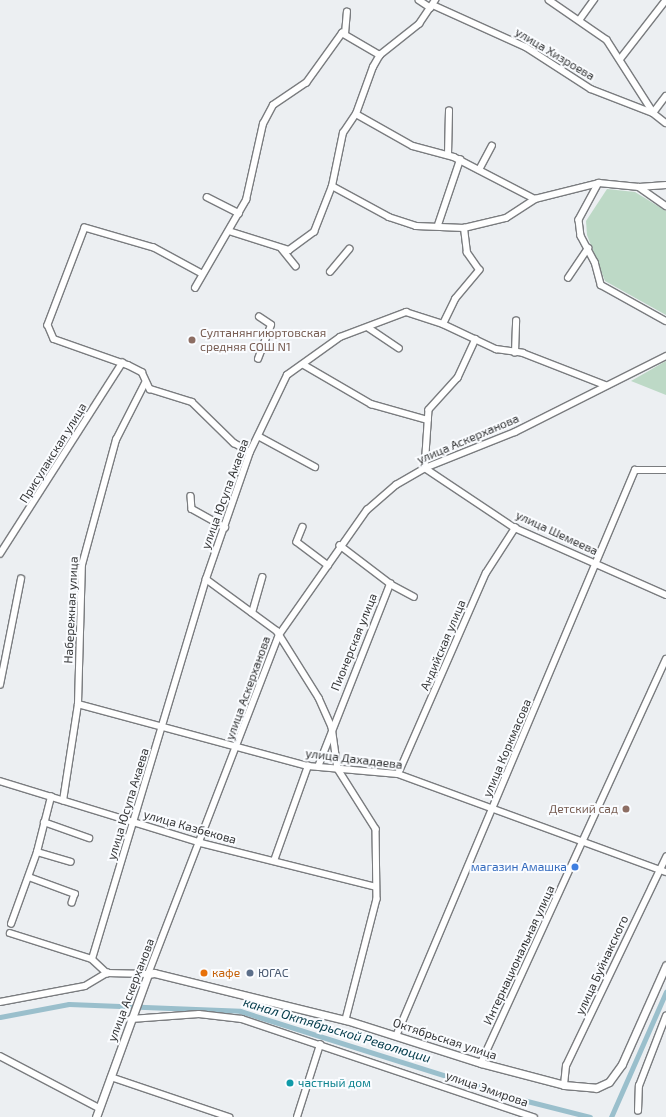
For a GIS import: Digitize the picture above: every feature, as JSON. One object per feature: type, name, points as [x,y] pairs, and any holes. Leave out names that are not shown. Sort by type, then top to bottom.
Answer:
[{"type":"street","name":"улица Хизроева","points":[[419,0],[433,4],[526,47],[591,89],[653,112],[666,123]]},
{"type":"street","points":[[549,0],[580,19],[607,40],[621,58],[653,112],[666,96]]},
{"type":"street","points":[[580,19],[594,0]]},
{"type":"street","points":[[621,58],[666,0]]},
{"type":"street","points":[[229,231],[252,236],[282,249],[289,250],[314,232],[332,186],[343,133],[356,114],[380,55],[404,40],[433,4]]},
{"type":"street","points":[[195,288],[246,200],[263,124],[273,105],[306,83],[334,42],[345,34],[347,12]]},
{"type":"street","points":[[345,34],[380,55]]},
{"type":"street","points":[[448,155],[449,111]]},
{"type":"street","points":[[356,114],[412,146],[448,155],[460,160],[535,199]]},
{"type":"street","points":[[479,170],[492,146]]},
{"type":"street","points":[[438,225],[460,160]]},
{"type":"street","points":[[332,186],[389,217],[416,226],[438,225],[464,228],[506,218],[535,199],[599,183],[639,187],[666,185]]},
{"type":"street","points":[[599,183],[579,220],[581,236],[588,248],[601,285],[666,322]]},
{"type":"street","points":[[639,187],[666,206]]},
{"type":"street","points":[[207,197],[239,213]]},
{"type":"street","points":[[202,274],[154,248],[85,228],[48,325],[54,339],[122,363],[142,372],[145,384],[161,394],[192,402],[234,443],[250,452]]},
{"type":"street","points":[[443,324],[455,299],[479,270],[467,253],[464,228]]},
{"type":"street","points":[[568,278],[588,248]]},
{"type":"street","points":[[282,249],[296,266]]},
{"type":"street","points":[[330,272],[349,249]]},
{"type":"street","name":"улица Юсупа Акаева","points":[[92,959],[164,725],[206,579],[250,452],[287,375],[304,365],[340,337],[369,328],[390,315],[406,312],[443,324],[496,349],[515,353],[605,385]]},
{"type":"street","points":[[258,359],[272,325],[259,317]]},
{"type":"street","points":[[515,353],[516,321]]},
{"type":"street","points":[[369,328],[399,348]]},
{"type":"street","points":[[425,468],[428,420],[434,403],[458,378],[476,339]]},
{"type":"street","name":"улица Аскерханова","points":[[96,1117],[141,992],[238,747],[279,635],[340,546],[367,510],[396,485],[425,468],[515,432],[605,385],[666,356]]},
{"type":"street","name":"Присулакская улица","points":[[0,554],[122,363]]},
{"type":"street","points":[[304,365],[371,404],[428,420]]},
{"type":"street","name":"Набережная улица","points":[[63,801],[78,704],[82,565],[116,440],[145,384]]},
{"type":"street","points":[[258,436],[315,467]]},
{"type":"street","name":"улица Шемеева","points":[[425,468],[516,528],[666,594]]},
{"type":"street","name":"улица Коркмасова","points":[[397,1034],[495,807],[597,563],[634,470],[666,470]]},
{"type":"street","points":[[192,496],[192,509],[225,527]]},
{"type":"street","points":[[303,527],[297,542],[328,565]]},
{"type":"street","name":"Андийская улица","points":[[398,774],[486,573],[516,528]]},
{"type":"street","name":"Пионерская улица","points":[[318,767],[332,727],[390,584],[340,546]]},
{"type":"street","points":[[252,613],[262,577]]},
{"type":"street","points":[[0,685],[21,579]]},
{"type":"street","points":[[206,579],[279,635],[319,698],[332,727],[338,769],[376,829],[376,887],[374,914],[346,1020]]},
{"type":"street","points":[[390,584],[414,597]]},
{"type":"street","name":"Интернациональная улица","points":[[482,1063],[666,659]]},
{"type":"street","name":"улица Дахадаева","points":[[78,704],[164,725],[308,766],[398,774],[495,807],[666,872]]},
{"type":"street","points":[[274,861],[308,766]]},
{"type":"street","name":"улица Казбекова","points":[[0,781],[201,842],[376,887]]},
{"type":"street","points":[[11,924],[37,852],[51,797]]},
{"type":"street","points":[[44,822],[88,838]]},
{"type":"street","points":[[37,852],[71,862]]},
{"type":"street","name":"улица Буйнакского","points":[[564,1085],[566,1066],[666,857]]},
{"type":"street","points":[[29,877],[75,894],[72,903]]},
{"type":"street","points":[[10,933],[92,959],[108,973]]},
{"type":"street","name":"Октябрьская улица","points":[[148,974],[160,972],[346,1020],[397,1034],[482,1063],[564,1085],[596,1088],[609,1082],[622,1064],[666,965]]},
{"type":"street","points":[[0,1002],[85,986],[108,973],[148,974]]},
{"type":"street","name":"улица Эмирова","points":[[132,1016],[199,1014],[242,1019],[534,1117]]},
{"type":"street","points":[[638,1111],[639,1086],[666,1016]]},
{"type":"street","points":[[297,1117],[320,1045]]},
{"type":"street","points":[[0,1056],[99,1108]]},
{"type":"street","points":[[111,1077],[229,1117]]},
{"type":"green space","points":[[607,189],[635,192],[666,211],[666,315],[605,281],[587,235],[586,221]]},
{"type":"green space","points":[[666,361],[666,395],[631,381]]},
{"type":"waterway","points":[[611,1117],[666,992]]},
{"type":"waterway","name":"канал Октябрьской Революции","points":[[0,1017],[69,1004],[240,1011],[523,1100],[590,1117]]},
{"type":"place","name":"Султанянгиюртовская средняя СОШ N1","points":[[192,340]]},
{"type":"place","name":"Детский сад","points":[[626,809]]},
{"type":"place","name":"магазин Амашка","points":[[575,867]]},
{"type":"place","name":"кафе","points":[[204,973]]},
{"type":"place","name":"ЮГАС","points":[[250,973]]},
{"type":"place","name":"частный дом","points":[[290,1083]]}]
